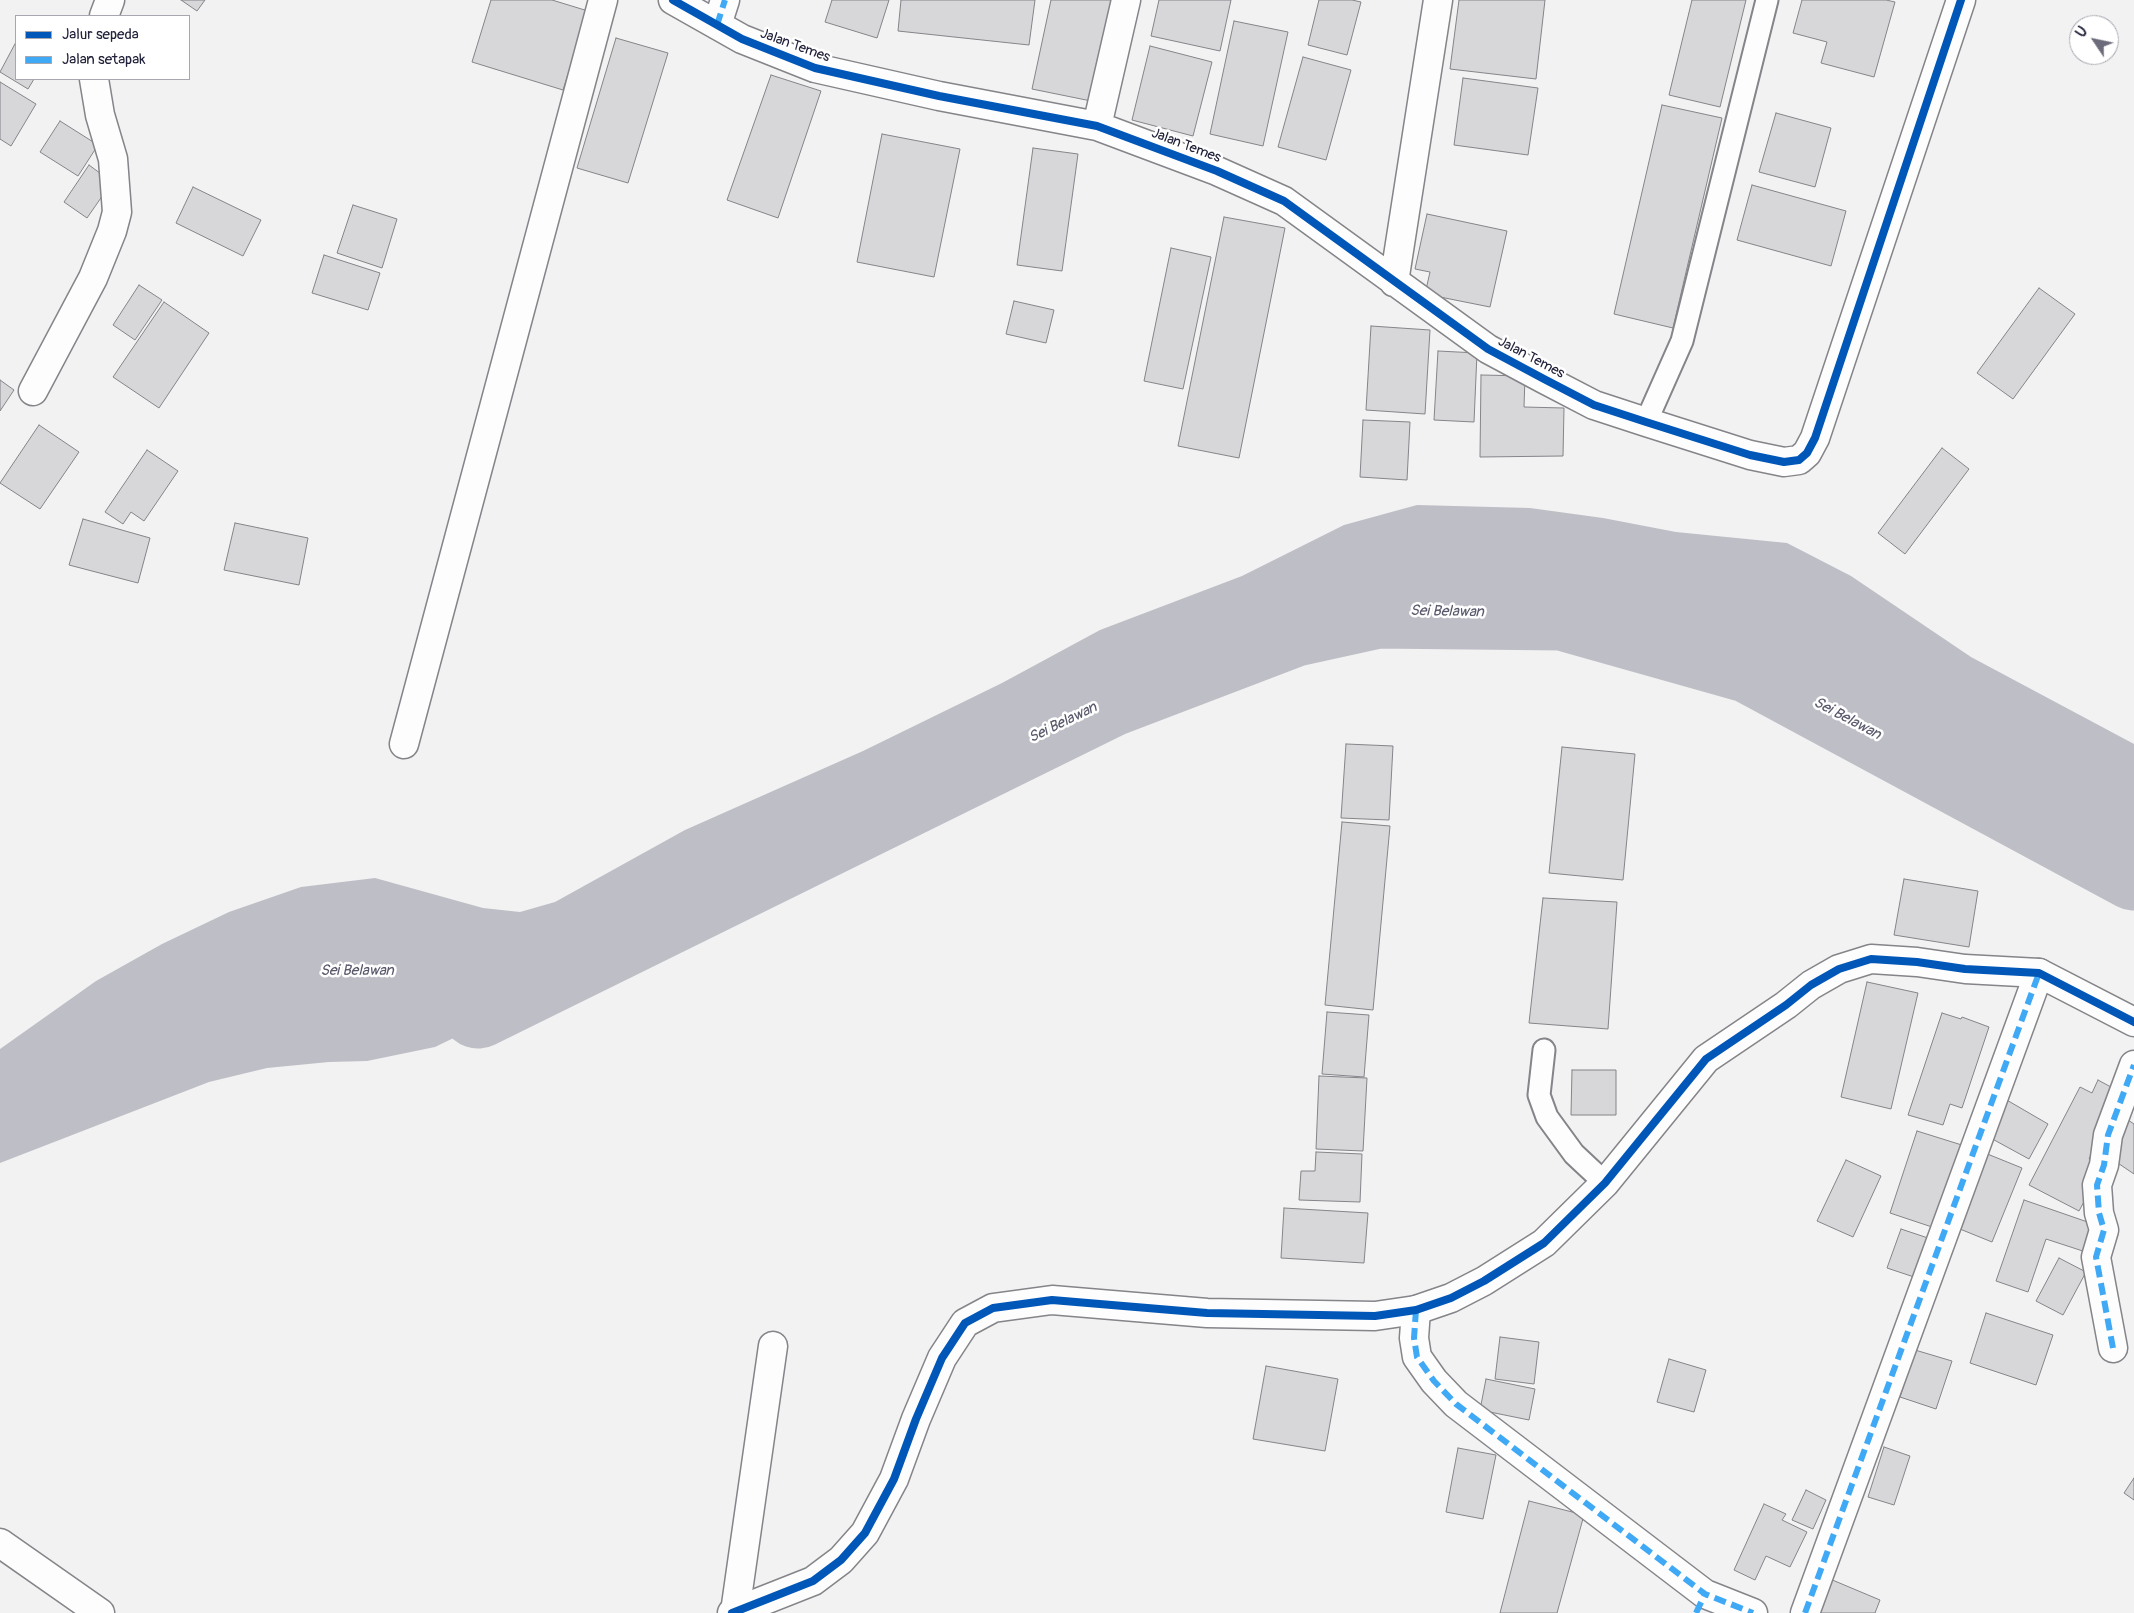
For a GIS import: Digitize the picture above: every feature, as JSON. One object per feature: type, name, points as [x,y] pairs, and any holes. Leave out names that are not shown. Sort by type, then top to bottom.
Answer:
[{"type":"street","points":[[104,15],[110,0]]},
{"type":"street","points":[[404,744],[603,0]]},
{"type":"street","name":"Jalan Temes","points":[[673,0],[721,12],[742,39],[815,68],[938,96],[1097,126],[1217,171],[1284,201],[1488,348],[1594,404],[1750,455],[1784,462],[1799,460],[1807,453],[1816,438],[1961,0]]},
{"type":"street","points":[[1097,126],[1126,0]]},
{"type":"street","points":[[1394,282],[1438,0]]},
{"type":"street","points":[[33,391],[93,278],[112,231],[117,212],[114,159],[100,115],[94,80]]},
{"type":"street","points":[[733,1613],[813,1581],[841,1560],[865,1533],[894,1479],[916,1419],[942,1358],[965,1323],[993,1308],[1052,1300],[1207,1313],[1376,1316],[1416,1310],[1451,1298],[1484,1281],[1544,1243],[1605,1183],[1706,1059],[1786,1005],[1811,985],[1839,969],[1871,958],[1965,969],[2039,973],[2134,1022]]},
{"type":"street","points":[[1805,1613],[2039,973]]},
{"type":"street","points":[[2113,1348],[2096,1257],[2104,1230],[2098,1213],[2097,1185],[2104,1165],[2108,1135],[2134,1065]]},
{"type":"street","points":[[1416,1310],[1414,1338],[1418,1357],[1434,1381],[1456,1404],[1701,1603],[1753,1613]]},
{"type":"street","points":[[733,1613],[773,1346]]},
{"type":"street","points":[[0,1543],[100,1613]]},
{"type":"lane","points":[[1646,422],[1682,341],[1767,0]]},
{"type":"lane","points":[[1544,1050],[1539,1095],[1547,1117],[1574,1154],[1605,1183]]},
{"type":"water","name":"Sei Belawan","points":[[1417,505],[1530,508],[1603,518],[1676,532],[1787,543],[1851,576],[1971,657],[2134,744],[2134,861],[1960,775],[1826,696],[1723,652],[1616,616],[1465,597],[1352,597],[1315,604],[1215,637],[1145,668],[1009,736],[906,781],[805,834],[699,911],[595,950],[468,1031],[435,1047],[367,1061],[329,1062],[267,1068],[209,1082],[0,1163],[0,1049],[96,981],[162,944],[229,912],[301,887],[375,878],[483,908],[520,912],[555,902],[685,830],[863,751],[1002,683],[1100,630],[1242,576],[1344,525]]},
{"type":"building","points":[[181,0],[205,0],[197,11]]},
{"type":"building","points":[[491,0],[552,0],[588,11],[563,90],[472,62]]},
{"type":"building","points":[[832,0],[889,0],[877,38],[825,22]]},
{"type":"building","points":[[901,0],[1035,0],[1029,45],[898,31]]},
{"type":"building","points":[[1051,0],[1117,0],[1096,102],[1032,89]]},
{"type":"building","points":[[1159,0],[1231,0],[1220,51],[1151,36]]},
{"type":"building","points":[[1319,0],[1352,0],[1361,2],[1347,55],[1308,45]]},
{"type":"building","points":[[1459,0],[1545,0],[1536,79],[1450,69]]},
{"type":"building","points":[[1692,0],[1746,0],[1720,107],[1669,95]]},
{"type":"building","points":[[1802,0],[1886,0],[1895,2],[1874,77],[1821,63],[1827,42],[1793,33]]},
{"type":"building","points":[[1234,21],[1288,32],[1263,146],[1210,134]]},
{"type":"building","points":[[616,38],[668,53],[628,183],[577,168]]},
{"type":"building","points":[[15,44],[15,80],[33,80],[28,89],[0,72]]},
{"type":"building","points":[[1150,46],[1212,62],[1193,136],[1132,120]]},
{"type":"building","points":[[1303,57],[1351,70],[1326,160],[1278,147]]},
{"type":"building","points":[[771,75],[821,91],[778,218],[727,200]]},
{"type":"building","points":[[1463,78],[1538,88],[1528,155],[1454,145]]},
{"type":"building","points":[[0,82],[36,104],[11,146],[0,139]]},
{"type":"building","points":[[1662,105],[1722,118],[1673,328],[1614,314]]},
{"type":"building","points":[[1776,113],[1831,128],[1815,187],[1759,172]]},
{"type":"building","points":[[60,121],[98,145],[78,176],[40,152]]},
{"type":"building","points":[[882,134],[960,149],[934,277],[857,262]]},
{"type":"building","points":[[1033,148],[1078,154],[1062,271],[1017,265]]},
{"type":"building","points":[[89,165],[112,182],[87,218],[64,202]]},
{"type":"building","points":[[1752,185],[1846,211],[1831,266],[1737,240]]},
{"type":"building","points":[[193,187],[261,220],[243,256],[176,223]]},
{"type":"building","points":[[353,205],[397,219],[382,268],[337,253]]},
{"type":"building","points":[[1427,214],[1507,231],[1490,307],[1425,294],[1430,272],[1415,269]]},
{"type":"building","points":[[1224,217],[1285,228],[1239,458],[1178,446]]},
{"type":"building","points":[[1171,248],[1211,257],[1183,389],[1144,381]]},
{"type":"building","points":[[324,255],[380,273],[368,310],[312,293]]},
{"type":"building","points":[[139,285],[162,300],[135,340],[113,325]]},
{"type":"building","points":[[2039,288],[2075,314],[2013,399],[1977,373]]},
{"type":"building","points":[[1014,301],[1054,310],[1046,343],[1006,334]]},
{"type":"building","points":[[164,302],[209,333],[159,408],[113,377]]},
{"type":"building","points":[[1371,326],[1430,330],[1425,414],[1366,410]]},
{"type":"building","points":[[1438,351],[1477,353],[1474,422],[1434,420]]},
{"type":"building","points":[[1481,375],[1525,376],[1524,407],[1564,408],[1563,456],[1480,457]]},
{"type":"building","points":[[0,380],[14,390],[0,411]]},
{"type":"building","points":[[1363,420],[1410,422],[1407,480],[1360,477]]},
{"type":"building","points":[[39,425],[79,452],[40,509],[0,483]]},
{"type":"building","points":[[1942,448],[1969,469],[1905,554],[1878,533]]},
{"type":"building","points":[[147,450],[178,471],[144,521],[131,512],[123,524],[105,512]]},
{"type":"building","points":[[83,519],[150,538],[138,583],[69,565]]},
{"type":"building","points":[[235,523],[308,538],[299,585],[224,570]]},
{"type":"building","points":[[1346,744],[1393,746],[1389,820],[1341,818]]},
{"type":"building","points":[[1562,747],[1635,754],[1623,880],[1549,873]]},
{"type":"building","points":[[1342,822],[1390,826],[1373,1010],[1325,1005]]},
{"type":"building","points":[[1904,879],[1978,891],[1969,947],[1894,935]]},
{"type":"building","points":[[1543,898],[1617,902],[1608,1029],[1529,1023]]},
{"type":"building","points":[[1867,982],[1918,993],[1891,1109],[1841,1097]]},
{"type":"building","points":[[1327,1012],[1369,1015],[1364,1077],[1322,1074]]},
{"type":"building","points":[[1942,1013],[1961,1019],[1962,1017],[1989,1027],[1962,1108],[1950,1104],[1943,1125],[1908,1115]]},
{"type":"building","points":[[1572,1070],[1616,1070],[1616,1115],[1571,1115]]},
{"type":"building","points":[[1319,1076],[1367,1078],[1363,1151],[1316,1149]]},
{"type":"building","points":[[2098,1080],[2122,1093],[2089,1159],[2103,1166],[2079,1211],[2029,1185],[2080,1087],[2092,1093]]},
{"type":"building","points":[[2005,1099],[2048,1124],[2029,1159],[1985,1135]]},
{"type":"building","points":[[2128,1120],[2134,1124],[2134,1174],[2106,1155]]},
{"type":"building","points":[[1917,1131],[1965,1146],[1938,1229],[1890,1213]]},
{"type":"building","points":[[1980,1151],[2022,1168],[1992,1242],[1950,1225]]},
{"type":"building","points":[[1316,1152],[1362,1154],[1360,1202],[1299,1200],[1301,1171],[1315,1171]]},
{"type":"building","points":[[1846,1160],[1881,1176],[1853,1237],[1817,1221]]},
{"type":"building","points":[[2024,1200],[2102,1227],[2092,1254],[2046,1239],[2028,1292],[1996,1281]]},
{"type":"building","points":[[1284,1208],[1368,1213],[1364,1263],[1281,1258]]},
{"type":"building","points":[[1901,1229],[1928,1238],[1914,1277],[1887,1268]]},
{"type":"building","points":[[2059,1258],[2086,1272],[2063,1315],[2036,1301]]},
{"type":"building","points":[[1986,1313],[2053,1335],[2036,1385],[1970,1363]]},
{"type":"building","points":[[1500,1337],[1539,1342],[1534,1384],[1495,1379]]},
{"type":"building","points":[[1915,1350],[1952,1361],[1936,1409],[1900,1397]]},
{"type":"building","points":[[1669,1359],[1706,1370],[1694,1412],[1657,1402]]},
{"type":"building","points":[[1266,1366],[1338,1379],[1325,1451],[1253,1439]]},
{"type":"building","points":[[1486,1379],[1535,1389],[1529,1420],[1480,1410]]},
{"type":"building","points":[[1884,1447],[1910,1456],[1894,1505],[1868,1497]]},
{"type":"building","points":[[1458,1448],[1496,1455],[1483,1519],[1446,1512]]},
{"type":"building","points":[[2134,1478],[2134,1500],[2124,1493]]},
{"type":"building","points":[[1806,1490],[1826,1500],[1813,1529],[1792,1520]]},
{"type":"building","points":[[1529,1501],[1584,1515],[1557,1613],[1500,1613]]},
{"type":"building","points":[[1764,1504],[1786,1514],[1782,1520],[1807,1532],[1790,1567],[1766,1556],[1755,1580],[1734,1570]]},
{"type":"building","points":[[1830,1579],[1880,1600],[1875,1613],[1816,1613]]},
{"type":"waterway","name":"Sei Belawan","points":[[478,1011],[1109,700],[1295,629],[1377,611],[1562,613],[1750,666],[2134,873]]},
{"type":"marked path","points":[[717,25],[725,0]]},
{"type":"marked path","points":[[1805,1613],[2039,973]]},
{"type":"marked path","points":[[2113,1348],[2096,1257],[2104,1230],[2099,1213],[2097,1185],[2104,1165],[2108,1135],[2134,1065]]},
{"type":"marked path","points":[[1416,1310],[1414,1338],[1417,1357],[1434,1381],[1456,1404],[1705,1594],[1753,1613]]},
{"type":"marked path","points":[[1696,1613],[1705,1594]]},
{"type":"cycle path","points":[[673,0],[742,39],[815,68],[939,96],[1097,126],[1217,171],[1284,201],[1488,349],[1594,405],[1750,455],[1784,462],[1799,460],[1807,453],[1815,438],[1961,0]]},
{"type":"cycle path","points":[[732,1613],[813,1581],[841,1560],[865,1533],[894,1479],[916,1419],[942,1358],[965,1323],[993,1308],[1052,1300],[1207,1313],[1375,1316],[1416,1310],[1451,1298],[1484,1281],[1544,1243],[1605,1183],[1706,1059],[1786,1005],[1811,985],[1839,969],[1871,959],[1917,962],[1965,969],[2039,973],[2134,1022]]}]
